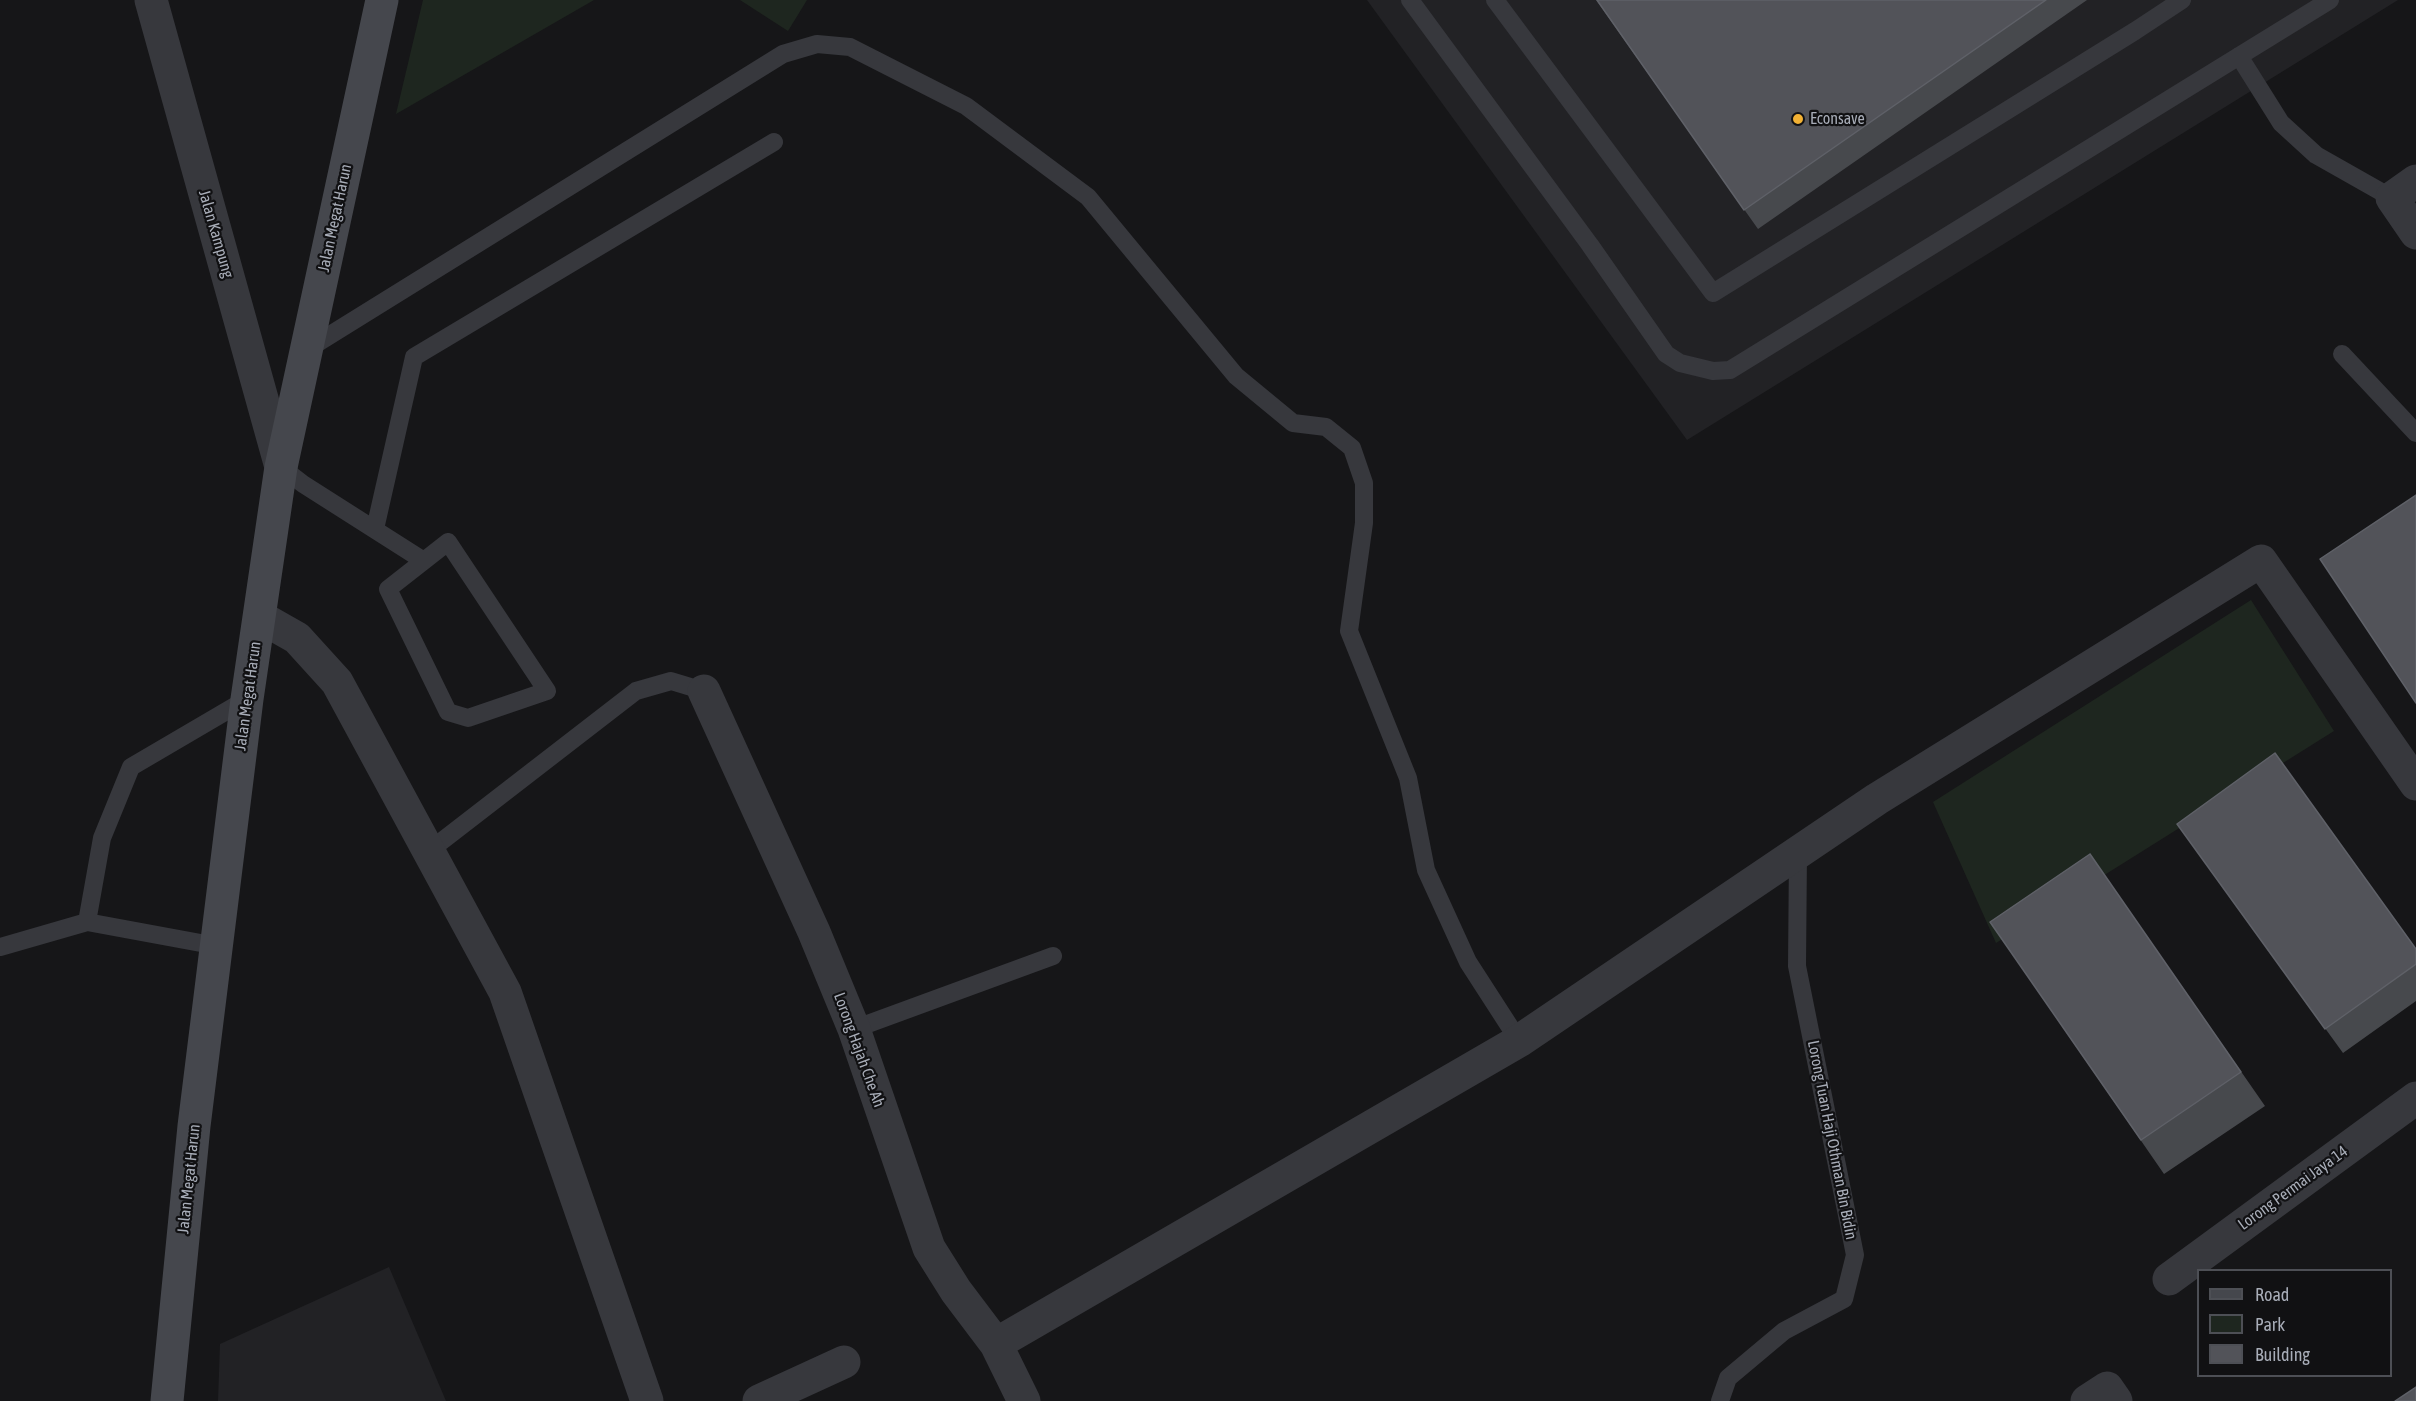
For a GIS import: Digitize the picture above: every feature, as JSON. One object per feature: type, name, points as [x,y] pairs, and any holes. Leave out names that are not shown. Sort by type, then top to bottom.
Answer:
[{"type":"street","name":"Jalan Kampung","points":[[151,0],[282,467]]},
{"type":"street","name":"Jalan Megat Harun","points":[[167,1401],[194,1126],[247,699],[282,467],[382,0]]},
{"type":"street","points":[[2404,190],[2416,233]]},
{"type":"street","points":[[996,1344],[1519,1041],[1877,799],[2261,561],[2416,784]]},
{"type":"street","points":[[260,616],[297,638],[337,681],[505,992],[647,1401]]},
{"type":"street","name":"Lorong Hajah Che Ah","points":[[704,692],[814,932],[854,1029],[929,1248],[956,1291],[996,1344],[1023,1401]]},
{"type":"street","name":"Lorong Permai Jaya 14","points":[[2169,1279],[2416,1098]]},
{"type":"street","points":[[759,1401],[844,1362]]},
{"type":"street","points":[[2087,1401],[2108,1388],[2116,1401]]},
{"type":"lane","points":[[1410,0],[1590,245],[1666,354],[1680,363],[1713,371],[1730,370],[2330,0]]},
{"type":"lane","points":[[1495,0],[1713,293],[2135,32],[2182,0]]},
{"type":"lane","points":[[306,350],[783,54],[817,44],[850,47],[966,106],[1088,197],[1236,376],[1293,423],[1326,427],[1352,448],[1364,483],[1364,524],[1349,631],[1408,778],[1426,870],[1468,962],[1519,1041]]},
{"type":"lane","points":[[2239,56],[2281,123],[2316,155],[2404,190]]},
{"type":"lane","points":[[375,529],[414,357],[774,142]]},
{"type":"lane","points":[[2342,354],[2416,433]]},
{"type":"lane","points":[[282,467],[303,484],[424,561]]},
{"type":"lane","points":[[448,542],[547,691],[468,718],[448,712],[388,589],[424,561],[448,542]]},
{"type":"lane","points":[[429,851],[636,691],[671,681],[704,692]]},
{"type":"lane","points":[[87,922],[102,838],[131,767],[247,699]]},
{"type":"lane","name":"Lorong Tuan Haji Othman Bin Bidin","points":[[1720,1401],[1728,1378],[1784,1331],[1844,1299],[1855,1255],[1797,966],[1798,852]]},
{"type":"lane","points":[[0,947],[87,922],[217,946]]},
{"type":"lane","points":[[854,1029],[1053,956]]},
{"type":"shaded area","points":[[1367,0],[2398,0],[1687,440]]},
{"type":"shaded area","points":[[389,1267],[446,1401],[218,1401],[220,1344]]},
{"type":"green space","points":[[423,0],[594,0],[396,114]]},
{"type":"green space","points":[[740,0],[807,0],[788,31]]},
{"type":"green space","points":[[2251,600],[2334,731],[1996,943],[1933,802]]},
{"type":"building","name":"Econsave","points":[[1597,0],[2046,0],[1744,210]]},
{"type":"building","points":[[2416,495],[2416,703],[2320,559]]},
{"type":"building","points":[[2275,753],[2416,949],[2416,964],[2325,1029],[2177,824]]},
{"type":"building","points":[[2090,854],[2241,1072],[2141,1140],[1990,922]]},
{"type":"building","points":[[2416,1387],[2416,1401],[2395,1401]]},
{"type":"place","name":"Econsave","points":[[1798,119]]}]
